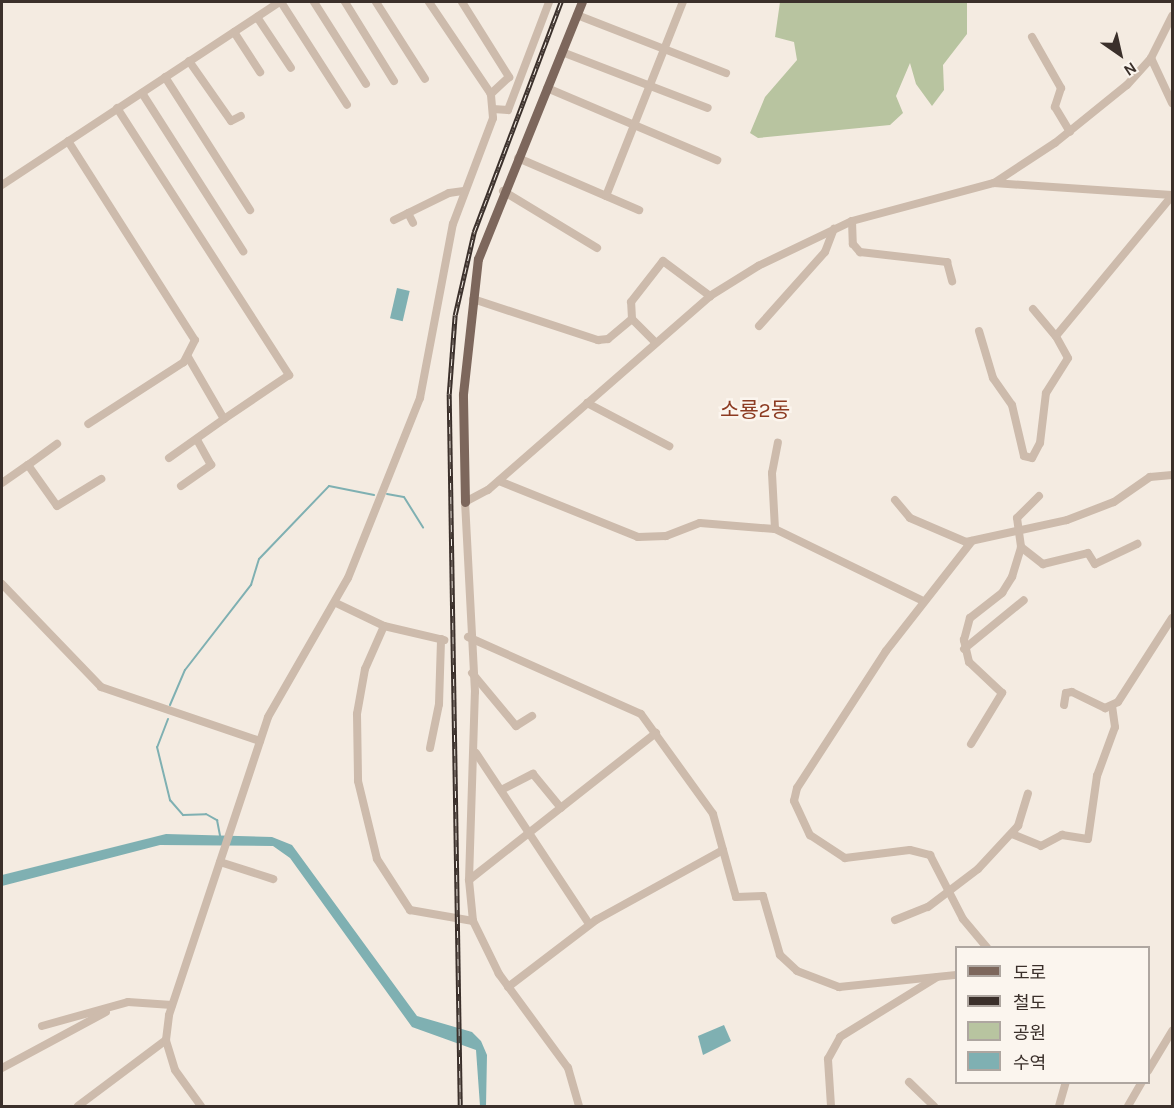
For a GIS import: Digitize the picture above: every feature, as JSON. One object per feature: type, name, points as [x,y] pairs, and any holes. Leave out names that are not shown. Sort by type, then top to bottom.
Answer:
[{"type":"main road","points":[[465,502],[464,394],[478,259],[503,191],[582,2]]},
{"type":"street","points":[[2,185],[280,2],[347,105]]},
{"type":"street","points":[[314,2],[366,84]]},
{"type":"street","points":[[345,2],[394,81]]},
{"type":"street","points":[[376,2],[425,79]]},
{"type":"street","points":[[201,1107],[179,1078],[166,1040],[172,1005],[260,741],[281,691],[336,603],[420,398],[453,224],[493,109],[491,94],[429,2]]},
{"type":"street","points":[[462,2],[509,77],[491,94]]},
{"type":"street","points":[[493,109],[508,110],[549,2]]},
{"type":"street","points":[[606,196],[683,2]]},
{"type":"street","points":[[577,15],[726,74]]},
{"type":"street","points":[[994,183],[1070,132],[1150,58],[1173,16]]},
{"type":"street","points":[[257,17],[291,68]]},
{"type":"street","points":[[234,32],[260,72]]},
{"type":"street","points":[[1032,36],[1061,88],[1055,107],[1070,132]]},
{"type":"street","points":[[562,52],[708,108]]},
{"type":"street","points":[[1150,58],[1173,103]]},
{"type":"street","points":[[189,61],[231,121],[240,116]]},
{"type":"street","points":[[165,77],[250,210]]},
{"type":"street","points":[[547,88],[635,123],[717,160]]},
{"type":"street","points":[[142,93],[243,251]]},
{"type":"street","points":[[117,108],[289,375],[169,458]]},
{"type":"street","points":[[68,141],[193,334],[188,357],[224,419]]},
{"type":"street","points":[[518,158],[639,210]]},
{"type":"street","points":[[579,1107],[568,1068],[508,987],[473,921],[469,880],[476,753],[468,637],[465,502],[499,481],[710,296],[789,248],[852,221],[994,183],[1173,195]]},
{"type":"street","points":[[503,191],[597,248]]},
{"type":"street","points":[[394,220],[464,192]]},
{"type":"street","points":[[1056,336],[1173,195]]},
{"type":"street","points":[[408,213],[412,223]]},
{"type":"street","points":[[852,221],[853,244],[860,252],[947,262],[952,281]]},
{"type":"street","points":[[759,326],[825,252],[834,229]]},
{"type":"street","points":[[655,342],[632,319],[631,302],[663,261],[710,296]]},
{"type":"street","points":[[473,299],[598,340],[608,339],[632,319]]},
{"type":"street","points":[[979,331],[993,378],[1012,405],[1027,459],[1038,452],[1046,393],[1068,358],[1056,336],[1033,309]]},
{"type":"street","points":[[88,424],[188,357]]},
{"type":"street","points":[[587,403],[669,446]]},
{"type":"street","points":[[180,486],[211,465],[197,440]]},
{"type":"street","points":[[775,529],[772,473],[778,443]]},
{"type":"street","points":[[2,483],[57,444]]},
{"type":"street","points":[[28,465],[57,506],[101,479]]},
{"type":"street","points":[[895,500],[925,526],[972,542],[1018,532],[1092,511],[1150,477],[1173,475]]},
{"type":"street","points":[[499,481],[638,537],[666,536],[700,523],[775,529],[923,601]]},
{"type":"street","points":[[970,744],[1002,693],[969,662],[964,649],[970,618],[1002,593],[1021,547],[1017,518],[1039,496]]},
{"type":"street","points":[[972,542],[923,601],[829,737],[794,801],[810,835],[845,858],[922,852],[937,865],[963,919],[985,946]]},
{"type":"street","points":[[1021,547],[1043,564],[1088,553],[1095,564],[1137,544]]},
{"type":"street","points":[[2,584],[101,687],[260,741]]},
{"type":"street","points":[[964,649],[1024,600]]},
{"type":"street","points":[[336,603],[384,626],[442,640],[439,704],[430,748]]},
{"type":"street","points":[[1012,834],[1041,846],[1062,835],[1088,839],[1097,776],[1115,727],[1112,706],[1173,618]]},
{"type":"street","points":[[384,626],[365,669],[357,714],[358,782],[377,859],[410,910],[473,921]]},
{"type":"street","points":[[468,637],[633,708],[656,733],[713,814],[736,897],[763,896],[780,956],[797,971],[839,987],[944,974],[955,975]]},
{"type":"street","points":[[472,673],[516,726],[531,716]]},
{"type":"street","points":[[1064,705],[1066,693],[1072,692],[1093,705],[1112,706]]},
{"type":"street","points":[[469,880],[656,733]]},
{"type":"street","points":[[476,753],[589,924]]},
{"type":"street","points":[[501,790],[533,774],[561,808]]},
{"type":"street","points":[[895,920],[951,892],[1012,834],[1028,795]]},
{"type":"street","points":[[508,987],[589,924],[723,850]]},
{"type":"street","points":[[220,862],[273,879]]},
{"type":"street","points":[[831,1107],[828,1059],[840,1037],[885,1005],[944,974]]},
{"type":"street","points":[[42,1026],[145,1001],[172,1005]]},
{"type":"street","points":[[2,1068],[112,1008]]},
{"type":"street","points":[[1150,1069],[1172,1033]]},
{"type":"street","points":[[78,1107],[166,1040]]},
{"type":"street","points":[[909,1082],[934,1107]]},
{"type":"street","points":[[1059,1107],[1066,1084]]},
{"type":"street","points":[[1128,1107],[1141,1084]]},
{"type":"green space","points":[[780,2],[967,2],[967,34],[943,65],[944,90],[932,106],[916,84],[910,63],[896,96],[903,113],[890,125],[758,138],[750,133],[765,97],[797,60],[794,42],[775,37]]},
{"type":"water","points":[[397,288],[410,291],[403,321],[390,318]]},
{"type":"water","points":[[166,834],[272,837],[292,845],[417,1016],[472,1032],[481,1041],[487,1055],[486,1106],[480,1106],[476,1050],[412,1027],[290,858],[273,846],[160,845],[2,886],[2,875]]},
{"type":"water","points":[[724,1025],[731,1041],[703,1055],[698,1036]]},
{"type":"waterway","points":[[170,705],[185,670],[251,585],[259,559],[329,486],[374,495]]},
{"type":"waterway","points":[[387,494],[404,497],[423,528]]},
{"type":"waterway","points":[[168,719],[157,747],[170,800],[183,815],[206,814],[217,820],[220,836]]},
{"type":"railway","points":[[460,1106],[449,394],[455,315],[474,232],[561,2]]},
{"type":"district","name":"소룡2동","points":[[755,410]]}]
